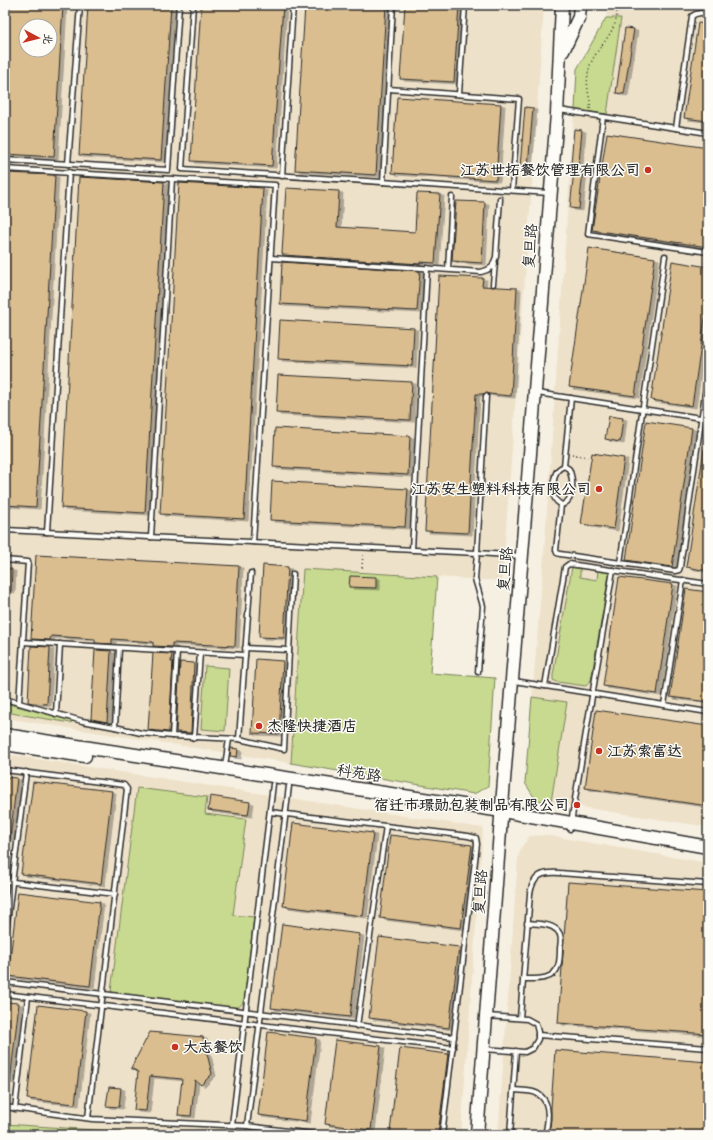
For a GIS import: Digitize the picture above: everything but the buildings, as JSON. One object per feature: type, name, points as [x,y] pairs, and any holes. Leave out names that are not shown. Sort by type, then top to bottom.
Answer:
[{"type":"street","name":"复旦路","points":[[477,1135],[557,110],[562,5]]},
{"type":"street","points":[[560,58],[579,17],[580,5]]},
{"type":"street","name":"科苑路","points":[[5,735],[225,769],[570,826],[708,846]]},
{"type":"street","name":"科苑路","points":[[5,744],[273,784],[501,815]]},
{"type":"street","name":"科苑路","points":[[570,826],[708,853]]},
{"type":"lane","points":[[68,164],[80,5]]},
{"type":"lane","points":[[5,160],[168,170],[179,5]]},
{"type":"lane","points":[[193,5],[182,169],[550,193]]},
{"type":"lane","points":[[282,176],[293,5]]},
{"type":"lane","points":[[383,182],[393,5]]},
{"type":"lane","points":[[459,94],[465,5]]},
{"type":"lane","points":[[676,128],[692,16],[695,13],[708,14]]},
{"type":"lane","points":[[389,89],[519,99],[512,190]]},
{"type":"lane","points":[[557,110],[708,133]]},
{"type":"lane","points":[[603,117],[588,234],[708,252]]},
{"type":"lane","points":[[5,169],[275,185],[253,542]]},
{"type":"lane","points":[[47,532],[69,172]]},
{"type":"lane","points":[[151,537],[172,179]]},
{"type":"lane","points":[[448,269],[452,197]]},
{"type":"lane","points":[[493,284],[500,198]]},
{"type":"lane","points":[[620,562],[665,256]]},
{"type":"lane","points":[[271,258],[481,272],[492,267],[496,257]]},
{"type":"lane","points":[[412,550],[427,268]]},
{"type":"lane","points":[[564,466],[569,469],[571,474],[572,490],[569,498],[562,505],[556,550],[557,553],[675,571],[679,570],[708,373]]},
{"type":"lane","points":[[535,393],[701,418]]},
{"type":"lane","points":[[478,672],[484,606],[476,579],[486,396]]},
{"type":"lane","points":[[564,466],[571,398]]},
{"type":"lane","points":[[562,505],[557,503],[554,499],[553,483],[556,472],[559,468],[564,466]]},
{"type":"lane","points":[[5,530],[522,556]]},
{"type":"lane","points":[[5,560],[28,562],[19,704]]},
{"type":"lane","points":[[545,686],[565,567],[569,564],[708,584]]},
{"type":"lane","points":[[570,826],[613,570]]},
{"type":"lane","points":[[240,739],[251,573]]},
{"type":"lane","points":[[5,700],[94,724],[141,733],[194,738],[240,739],[284,749],[293,574]]},
{"type":"lane","points":[[664,705],[683,580]]},
{"type":"lane","points":[[23,642],[245,655]]},
{"type":"lane","points":[[56,714],[60,644]]},
{"type":"lane","points":[[115,727],[119,648]]},
{"type":"lane","points":[[245,648],[289,650]]},
{"type":"lane","points":[[172,736],[177,651]]},
{"type":"lane","points":[[194,738],[200,653]]},
{"type":"lane","points":[[512,681],[708,712]]},
{"type":"lane","points":[[225,769],[229,739]]},
{"type":"lane","points":[[5,770],[124,785],[127,789],[88,1118]]},
{"type":"lane","points":[[5,939],[26,772]]},
{"type":"lane","points":[[232,1126],[273,784]]},
{"type":"lane","points":[[247,1126],[288,786]]},
{"type":"lane","points":[[270,812],[476,838],[477,844],[442,1135]]},
{"type":"lane","points":[[357,1026],[386,826]]},
{"type":"lane","points":[[520,1018],[531,887],[535,879],[540,875],[549,872],[708,884]]},
{"type":"lane","points":[[5,881],[115,894]]},
{"type":"lane","points":[[523,978],[542,979],[557,971],[559,966],[561,938],[558,931],[549,925],[528,923]]},
{"type":"lane","points":[[5,982],[454,1037]]},
{"type":"lane","points":[[5,994],[453,1048]]},
{"type":"lane","points":[[15,1109],[28,997]]},
{"type":"lane","points":[[484,1049],[524,1052],[533,1048],[538,1039],[536,1024],[527,1019],[486,1016]]},
{"type":"lane","points":[[538,1036],[708,1048]]},
{"type":"lane","points":[[510,1135],[516,1051]]},
{"type":"lane","points":[[514,1090],[538,1094],[545,1101],[548,1111],[545,1135]]},
{"type":"lane","points":[[5,1108],[88,1118],[247,1126],[321,1135]]},
{"type":"path","points":[[590,115],[591,104],[587,83],[589,67],[616,20],[617,14],[615,5]]},
{"type":"path","points":[[565,453],[588,457]]},
{"type":"path","points":[[362,568],[363,548]]},
{"type":"shaded area","points":[[5,5],[544,5],[502,581],[303,569],[291,763],[5,718]]},
{"type":"shaded area","points":[[608,5],[708,5],[708,827],[536,800],[525,783],[544,555],[577,69],[606,18]]},
{"type":"shaded area","points":[[5,754],[483,828],[461,1135],[5,1135]]},
{"type":"shaded area","points":[[545,835],[708,863],[708,1135],[498,1135],[518,857],[522,846],[530,836]]},
{"type":"green space","points":[[606,18],[621,18],[607,114],[575,110],[577,69]]},
{"type":"green space","points":[[572,567],[580,568],[580,577],[597,580],[598,570],[607,572],[609,575],[591,680],[586,686],[557,682],[553,680]]},
{"type":"green space","points":[[303,569],[437,577],[430,673],[495,678],[488,786],[474,794],[291,763]]},
{"type":"green space","points":[[205,666],[229,668],[225,731],[201,729]]},
{"type":"green space","points":[[532,697],[567,702],[551,802],[536,800],[525,783]]},
{"type":"green space","points":[[5,703],[72,721],[71,723],[5,712]]},
{"type":"green space","points":[[137,788],[207,797],[205,814],[246,819],[233,915],[254,917],[245,997],[238,1008],[233,1010],[114,993],[111,991]]},
{"type":"green space","points":[[5,1124],[125,1132],[125,1135],[5,1135]]},
{"type":"place","name":"江苏世拓餐饮管理有限公司","points":[[648,170]]},
{"type":"place","name":"江苏安生塑料科技有限公司","points":[[599,489]]},
{"type":"place","name":"杰隆快捷酒店","points":[[259,726]]},
{"type":"place","name":"江苏索富达","points":[[599,751]]},
{"type":"place","name":"宿迁市璟勋包装制品有限公司","points":[[577,805]]},
{"type":"place","name":"大志餐饮","points":[[175,1047]]}]
